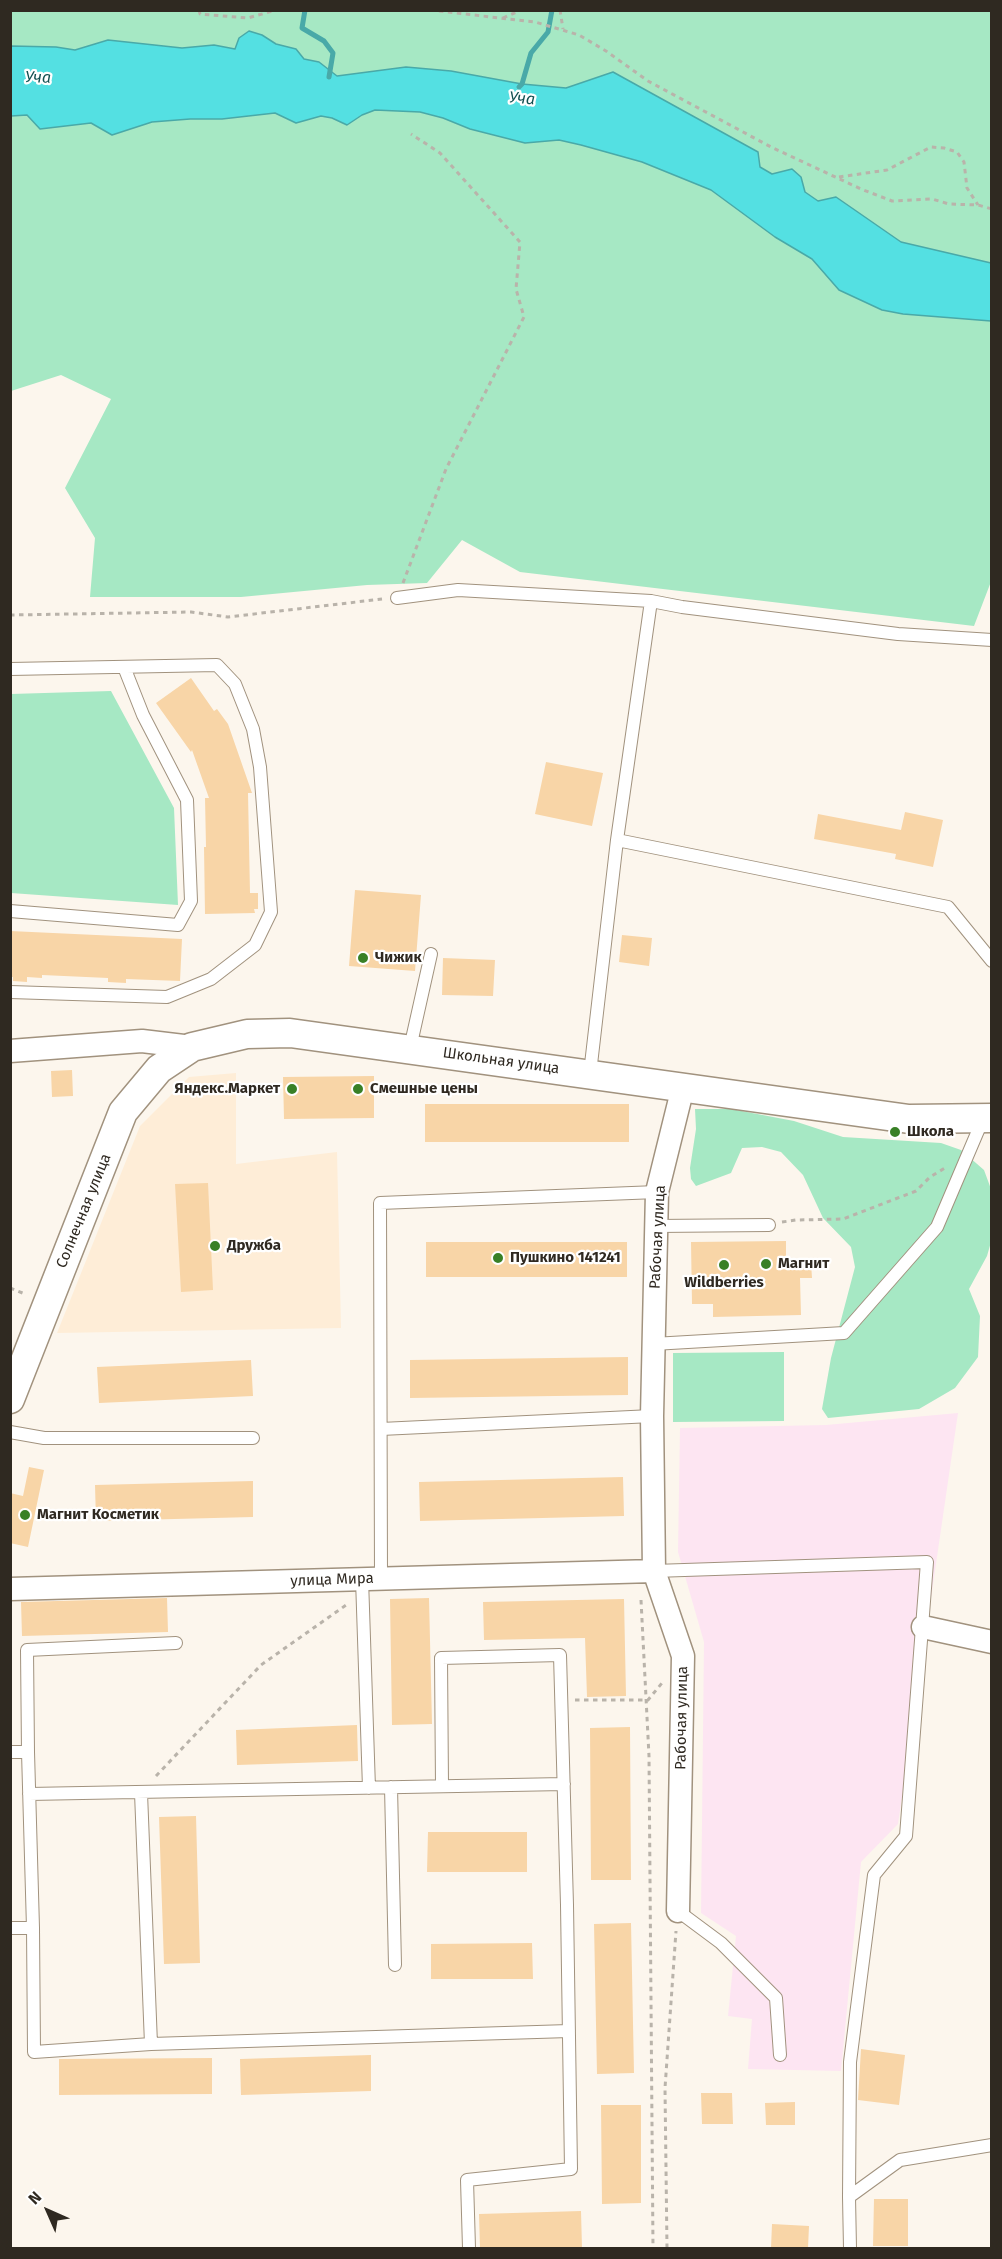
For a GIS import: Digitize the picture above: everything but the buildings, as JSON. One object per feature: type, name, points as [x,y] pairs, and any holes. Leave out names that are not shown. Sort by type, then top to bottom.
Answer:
[{"type":"street","name":"Школьная улица","points":[[10,1051],[142,1041],[192,1047],[248,1034],[290,1033],[909,1119],[988,1118]]},
{"type":"street","name":"Солнечная улица","points":[[10,1399],[123,1112],[159,1069],[192,1047]]},
{"type":"street","name":"Рабочая улица","points":[[678,1911],[683,1656],[654,1571],[652,1416],[657,1192],[683,1087]]},
{"type":"street","name":"улица Мира","points":[[10,1589],[369,1584],[654,1571]]},
{"type":"street","points":[[923,1627],[992,1642]]},
{"type":"lane","points":[[397,598],[458,590],[651,601],[682,607],[898,634],[992,640]]},
{"type":"lane","points":[[590,1073],[617,840],[651,601]]},
{"type":"lane","points":[[10,669],[218,665],[235,684],[253,729],[260,767],[271,912],[255,945],[211,980],[167,997],[10,992]]},
{"type":"lane","points":[[10,911],[178,925],[191,902],[187,800],[143,715],[124,667]]},
{"type":"lane","points":[[617,840],[948,907],[992,961]]},
{"type":"lane","points":[[410,1048],[431,954]]},
{"type":"lane","points":[[653,1344],[844,1333],[937,1227],[969,1152],[988,1118]]},
{"type":"lane","points":[[369,1788],[369,1584],[381,1429],[380,1203],[657,1192]]},
{"type":"lane","points":[[656,1226],[769,1225]]},
{"type":"lane","points":[[381,1429],[652,1416]]},
{"type":"lane","points":[[10,1432],[44,1438],[253,1438]]},
{"type":"lane","points":[[654,1571],[927,1562],[906,1836],[874,1875],[850,2062],[850,2248]]},
{"type":"lane","points":[[176,1643],[27,1650],[34,2052],[151,2044],[568,2031]]},
{"type":"lane","points":[[442,1786],[441,1658],[560,1655],[571,2169],[467,2180],[469,2248]]},
{"type":"lane","points":[[10,1752],[28,1752]]},
{"type":"lane","points":[[29,1794],[564,1784]]},
{"type":"lane","points":[[391,1787],[395,1965]]},
{"type":"lane","points":[[141,1793],[151,2044]]},
{"type":"lane","points":[[678,1911],[721,1943],[776,1998],[780,2055]]},
{"type":"lane","points":[[10,1928],[33,1928]]},
{"type":"lane","points":[[849,2197],[900,2160],[992,2145]]},
{"type":"path","points":[[199,10],[200,14],[248,18],[276,10]]},
{"type":"path","points":[[430,10],[535,22],[563,29],[579,35],[606,51],[648,81],[771,147],[892,201],[932,198],[949,204],[978,205],[992,209]]},
{"type":"path","points":[[501,19],[521,10]]},
{"type":"path","points":[[560,10],[563,29]]},
{"type":"path","points":[[10,615],[191,612],[228,617],[397,598],[446,469],[524,317],[516,289],[520,242],[440,153],[411,134]]},
{"type":"path","points":[[837,177],[887,170],[931,147],[944,148],[957,152],[964,162],[967,188],[978,205]]},
{"type":"path","points":[[769,1225],[796,1220],[843,1219],[874,1208],[916,1191],[930,1177],[969,1152]]},
{"type":"path","points":[[141,1793],[261,1665],[369,1584]]},
{"type":"path","points":[[641,1594],[649,1756],[653,2248]]},
{"type":"path","points":[[561,1700],[648,1700],[683,1656]]},
{"type":"path","points":[[667,2248],[665,2088],[678,1911]]},
{"type":"shaded area","name":"Дружба","points":[[236,1073],[236,1164],[337,1152],[341,1328],[57,1333],[140,1126],[189,1077]]},
{"type":"shaded area","points":[[958,1413],[898,1824],[861,1862],[841,2071],[748,2069],[752,2019],[728,2016],[736,1936],[701,1913],[704,1642],[678,1552],[680,1428],[826,1425]]},
{"type":"green space","points":[[11,11],[991,11],[992,579],[974,626],[520,572],[462,540],[427,583],[367,585],[241,597],[90,597],[95,538],[65,488],[111,399],[61,375],[11,391]]},
{"type":"green space","points":[[111,691],[174,808],[178,905],[11,893],[11,694]]},
{"type":"green space","points":[[695,1109],[731,1109],[794,1121],[843,1137],[941,1143],[961,1150],[984,1170],[991,1189],[991,1242],[987,1256],[969,1289],[980,1316],[978,1357],[955,1388],[919,1409],[828,1418],[822,1409],[831,1358],[855,1267],[851,1247],[823,1218],[803,1175],[781,1152],[762,1147],[742,1148],[731,1173],[696,1186],[691,1179],[690,1168],[696,1129]]},
{"type":"green space","points":[[784,1352],[784,1421],[673,1422],[673,1353]]},
{"type":"water","name":"Уча","points":[[249,31],[262,35],[276,44],[296,49],[304,59],[319,62],[337,76],[406,67],[451,71],[522,84],[566,88],[613,72],[758,152],[760,167],[772,174],[792,169],[801,177],[805,192],[818,201],[836,197],[901,242],[991,263],[991,321],[903,314],[882,310],[839,290],[812,259],[775,237],[711,190],[642,162],[559,140],[525,143],[470,129],[420,112],[375,110],[347,125],[321,116],[296,123],[275,113],[222,119],[152,122],[112,135],[91,123],[40,129],[27,115],[11,116],[11,46],[56,47],[75,50],[108,40],[182,48],[214,45],[235,49],[239,38]]},
{"type":"waterway","points":[[305,10],[302,28],[324,41],[333,53],[329,77]]},
{"type":"waterway","name":"Уча","points":[[519,87],[522,84],[531,53],[548,32],[552,10]]},
{"type":"place","name":"Чижик","points":[[363,958]]},
{"type":"place","name":"Яндекс.Маркет","points":[[292,1089]]},
{"type":"place","name":"Смешные цены","points":[[358,1089]]},
{"type":"place","name":"Школа","points":[[895,1132]]},
{"type":"place","name":"Дружба","points":[[215,1246]]},
{"type":"place","name":"Пушкино 141241","points":[[498,1258]]},
{"type":"place","name":"Магнит","points":[[766,1264]]},
{"type":"place","name":"Wildberries","points":[[724,1265]]},
{"type":"place","name":"Магнит Косметик","points":[[25,1515]]}]
